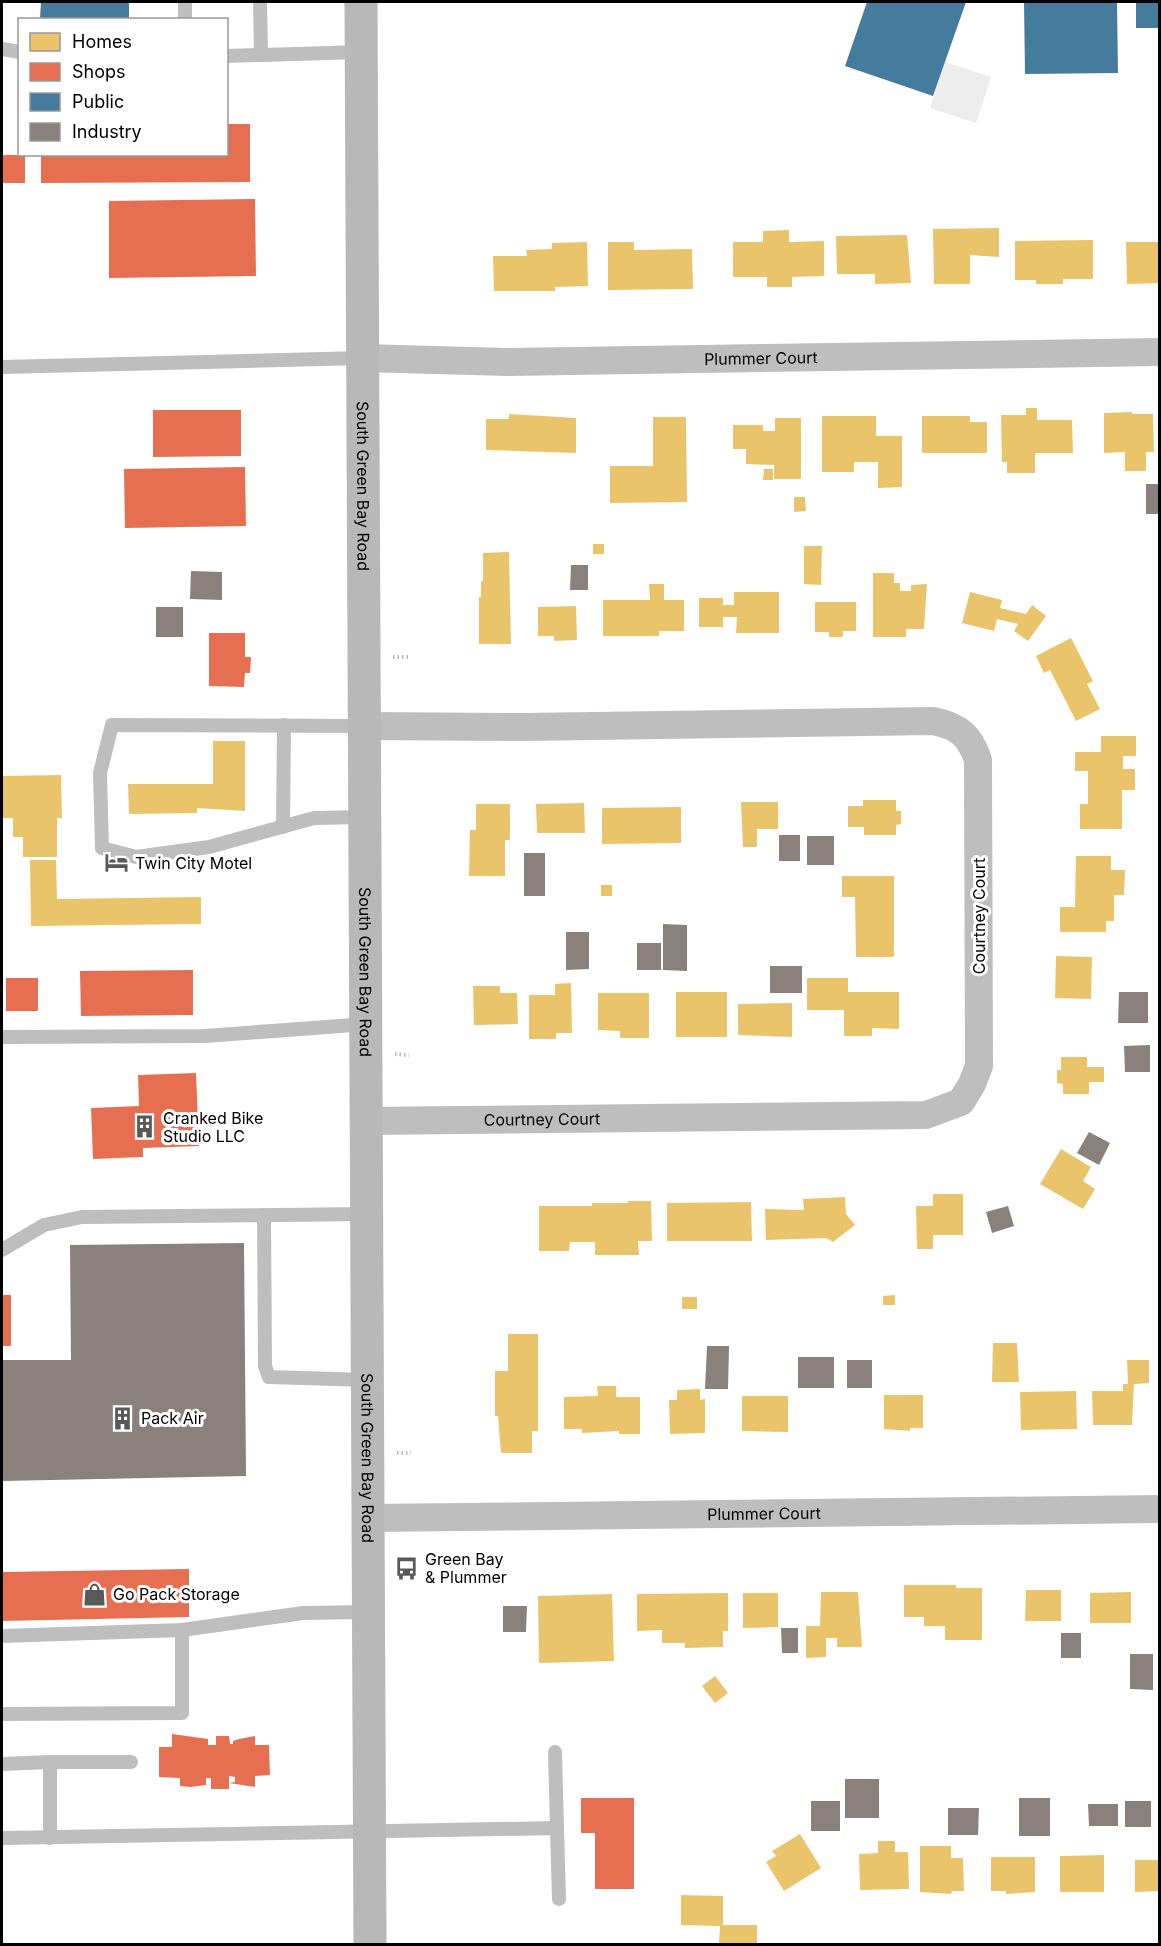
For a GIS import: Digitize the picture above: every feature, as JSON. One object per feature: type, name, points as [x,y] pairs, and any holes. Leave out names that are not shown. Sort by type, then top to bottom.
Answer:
[{"type":"main road","name":"South Green Bay Road","points":[[361,2],[370,1944]]},
{"type":"street","name":"Plummer Court","points":[[362,358],[507,362],[1160,352]]},
{"type":"street","name":"Courtney Court","points":[[365,726],[524,727],[933,721],[951,724],[972,743],[978,760],[979,1066],[961,1102],[926,1115],[365,1121]]},
{"type":"street","name":"Plummer Court","points":[[368,1518],[1160,1509]]},
{"type":"lane","points":[[185,2],[185,18]]},
{"type":"lane","points":[[260,2],[261,55]]},
{"type":"lane","points":[[2,49],[18,52]]},
{"type":"lane","points":[[228,56],[361,52]]},
{"type":"lane","points":[[2,367],[362,358]]},
{"type":"lane","points":[[365,726],[112,725],[100,773],[102,848],[136,856],[209,847],[314,818],[366,817]]},
{"type":"lane","points":[[283,827],[284,725]]},
{"type":"lane","points":[[2,1037],[205,1036],[367,1023]]},
{"type":"lane","points":[[2,1250],[44,1225],[82,1217],[367,1214]]},
{"type":"lane","points":[[264,1215],[265,1366],[269,1377],[367,1380]]},
{"type":"lane","points":[[2,1636],[182,1630],[303,1613],[368,1612]]},
{"type":"lane","points":[[2,1714],[182,1713],[182,1630]]},
{"type":"lane","points":[[555,1752],[559,1899]]},
{"type":"lane","points":[[50,1762],[50,1838]]},
{"type":"lane","points":[[2,1764],[131,1762]]},
{"type":"lane","points":[[2,1838],[557,1828]]},
{"type":"shaded area","points":[[945,62],[991,77],[976,123],[930,108]]},
{"type":"building: Homes","points":[[999,228],[999,257],[970,255],[970,284],[934,284],[933,229]]},
{"type":"building: Homes","points":[[789,230],[789,242],[824,241],[824,276],[792,277],[792,287],[767,287],[767,277],[733,277],[733,242],[763,242],[763,231]]},
{"type":"building: Homes","points":[[907,235],[911,283],[875,284],[875,274],[837,274],[836,236]]},
{"type":"building: Homes","points":[[1093,240],[1093,279],[1063,279],[1063,284],[1036,284],[1036,280],[1015,280],[1015,241]]},
{"type":"building: Homes","points":[[587,242],[588,286],[555,287],[555,291],[494,291],[493,256],[527,256],[526,250],[552,249],[552,243]]},
{"type":"building: Homes","points":[[608,242],[634,242],[634,250],[692,249],[693,289],[608,290]]},
{"type":"building: Homes","points":[[1126,242],[1160,242],[1160,283],[1127,284]]},
{"type":"building: Homes","points":[[1026,408],[1037,408],[1037,420],[1072,420],[1073,453],[1035,453],[1035,473],[1007,473],[1007,462],[1002,462],[1001,415],[1026,415]]},
{"type":"building: Homes","points":[[1132,412],[1132,414],[1153,414],[1154,452],[1146,452],[1146,471],[1125,471],[1125,452],[1104,453],[1104,413]]},
{"type":"building: Homes","points":[[509,414],[576,418],[576,453],[486,450],[486,419],[509,419]]},
{"type":"building: Homes","points":[[822,416],[876,416],[876,436],[902,436],[902,487],[878,488],[878,462],[854,462],[854,472],[822,472]]},
{"type":"building: Homes","points":[[922,416],[970,416],[970,422],[987,422],[987,453],[922,453]]},
{"type":"building: Homes","points":[[653,417],[686,417],[687,502],[610,503],[610,466],[653,466]]},
{"type":"building: Homes","points":[[775,418],[801,418],[801,479],[774,479],[774,465],[746,464],[746,449],[733,449],[733,425],[763,425],[763,431],[775,431]]},
{"type":"building: Homes","points":[[764,469],[773,469],[773,480],[763,480]]},
{"type":"building: Homes","points":[[794,497],[805,497],[806,511],[794,512]]},
{"type":"building: Homes","points":[[593,544],[604,544],[604,554],[593,554]]},
{"type":"building: Homes","points":[[804,546],[822,546],[821,585],[804,584]]},
{"type":"building: Homes","points":[[509,552],[511,644],[479,644],[479,597],[481,597],[481,581],[483,581],[483,553]]},
{"type":"building: Homes","points":[[873,573],[894,573],[894,583],[900,583],[900,591],[911,591],[911,585],[927,584],[924,629],[906,629],[906,637],[873,637]]},
{"type":"building: Homes","points":[[649,584],[664,584],[664,600],[684,600],[684,631],[659,631],[659,636],[603,636],[603,600],[650,600]]},
{"type":"building: Homes","points":[[734,592],[779,592],[779,633],[736,633],[737,617],[723,617],[723,627],[699,627],[699,598],[723,598],[723,605],[734,605]]},
{"type":"building: Homes","points":[[970,592],[1002,600],[1000,608],[1026,614],[1032,605],[1046,616],[1028,641],[1014,631],[1018,624],[997,619],[994,631],[962,623]]},
{"type":"building: Homes","points":[[815,602],[856,602],[856,631],[843,631],[843,637],[829,637],[829,632],[815,632]]},
{"type":"building: Homes","points":[[576,606],[577,640],[554,641],[554,636],[538,636],[538,607]]},
{"type":"building: Homes","points":[[1071,638],[1093,681],[1087,684],[1100,709],[1076,721],[1050,670],[1044,673],[1036,656]]},
{"type":"building: Homes","points":[[1101,736],[1136,736],[1136,756],[1123,756],[1123,769],[1135,769],[1135,790],[1122,790],[1122,829],[1080,829],[1080,804],[1088,804],[1088,771],[1075,771],[1075,752],[1101,752]]},
{"type":"building: Homes","points":[[213,741],[245,741],[245,811],[197,808],[197,813],[129,814],[128,784],[213,784]]},
{"type":"building: Homes","points":[[61,775],[62,818],[57,818],[57,857],[23,857],[23,837],[13,837],[13,818],[2,818],[2,776]]},
{"type":"building: Homes","points":[[863,800],[896,800],[896,811],[901,811],[901,824],[896,825],[896,835],[864,835],[864,827],[848,827],[848,806],[863,806]]},
{"type":"building: Homes","points":[[741,802],[778,802],[778,829],[757,829],[757,847],[743,847]]},
{"type":"building: Homes","points":[[584,803],[585,833],[537,833],[536,804]]},
{"type":"building: Homes","points":[[476,804],[510,804],[510,840],[505,840],[505,876],[469,876],[470,830],[476,830]]},
{"type":"building: Homes","points":[[681,807],[681,843],[602,844],[602,808]]},
{"type":"building: Homes","points":[[1076,856],[1111,856],[1111,870],[1125,870],[1124,895],[1114,895],[1114,921],[1106,921],[1106,932],[1060,932],[1060,907],[1075,907]]},
{"type":"building: Homes","points":[[30,860],[56,860],[57,899],[201,897],[201,924],[31,926]]},
{"type":"building: Homes","points":[[842,876],[894,876],[894,957],[856,957],[855,897],[842,897]]},
{"type":"building: Homes","points":[[601,885],[612,885],[612,896],[601,896]]},
{"type":"building: Homes","points":[[1056,956],[1092,957],[1091,999],[1055,998]]},
{"type":"building: Homes","points":[[807,978],[848,978],[848,992],[899,992],[899,1029],[872,1028],[872,1036],[844,1036],[844,1010],[807,1010]]},
{"type":"building: Homes","points":[[571,983],[572,1033],[556,1033],[556,1039],[529,1039],[529,995],[555,995],[555,984]]},
{"type":"building: Homes","points":[[473,986],[500,986],[500,993],[517,993],[518,1024],[474,1025]]},
{"type":"building: Homes","points":[[676,992],[727,992],[727,1037],[676,1037]]},
{"type":"building: Homes","points":[[598,993],[649,993],[649,1038],[620,1038],[620,1031],[598,1030]]},
{"type":"building: Homes","points":[[792,1003],[792,1037],[738,1035],[738,1004]]},
{"type":"building: Homes","points":[[1061,1057],[1087,1057],[1087,1067],[1104,1067],[1104,1082],[1089,1082],[1089,1094],[1063,1094],[1063,1084],[1057,1083],[1057,1070],[1061,1070]]},
{"type":"building: Homes","points":[[1061,1149],[1091,1167],[1083,1181],[1095,1189],[1083,1209],[1040,1184]]},
{"type":"building: Homes","points":[[933,1194],[963,1194],[963,1235],[933,1235],[933,1249],[917,1249],[916,1206],[933,1206]]},
{"type":"building: Homes","points":[[845,1197],[846,1214],[855,1225],[833,1242],[826,1238],[766,1240],[765,1209],[804,1210],[803,1199]]},
{"type":"building: Homes","points":[[628,1201],[651,1201],[652,1241],[638,1241],[639,1255],[595,1255],[595,1242],[570,1242],[569,1251],[539,1251],[539,1206],[592,1206],[592,1203],[628,1203]]},
{"type":"building: Homes","points":[[751,1202],[752,1241],[667,1241],[667,1203]]},
{"type":"building: Homes","points":[[895,1295],[895,1305],[883,1305],[883,1296]]},
{"type":"building: Homes","points":[[682,1297],[697,1297],[697,1309],[682,1309]]},
{"type":"building: Homes","points":[[508,1334],[538,1334],[538,1431],[532,1431],[532,1453],[501,1453],[498,1416],[495,1416],[495,1371],[508,1371]]},
{"type":"building: Homes","points":[[993,1343],[1017,1343],[1019,1382],[992,1382]]},
{"type":"building: Homes","points":[[1127,1360],[1149,1360],[1149,1383],[1134,1384],[1132,1425],[1093,1425],[1092,1391],[1123,1391],[1123,1384],[1128,1384]]},
{"type":"building: Homes","points":[[597,1386],[616,1386],[616,1397],[640,1397],[640,1434],[619,1434],[619,1431],[582,1433],[582,1429],[564,1429],[564,1397],[598,1396]]},
{"type":"building: Homes","points":[[700,1389],[700,1400],[705,1399],[705,1433],[670,1434],[669,1400],[677,1400],[677,1390]]},
{"type":"building: Homes","points":[[1076,1391],[1077,1429],[1021,1430],[1020,1392]]},
{"type":"building: Homes","points":[[884,1395],[923,1395],[923,1428],[910,1428],[910,1431],[884,1429]]},
{"type":"building: Homes","points":[[742,1396],[788,1396],[788,1432],[742,1431]]},
{"type":"building: Homes","points":[[904,1585],[956,1585],[956,1588],[982,1588],[982,1640],[945,1640],[945,1626],[924,1626],[924,1617],[904,1617]]},
{"type":"building: Homes","points":[[1026,1590],[1061,1590],[1061,1621],[1025,1621]]},
{"type":"building: Homes","points":[[821,1592],[858,1592],[862,1647],[837,1647],[837,1638],[826,1638],[826,1657],[806,1658],[806,1626],[820,1626]]},
{"type":"building: Homes","points":[[1131,1592],[1131,1623],[1090,1623],[1090,1593]]},
{"type":"building: Homes","points":[[728,1593],[728,1631],[723,1631],[723,1647],[685,1648],[685,1643],[662,1643],[662,1630],[637,1631],[637,1594]]},
{"type":"building: Homes","points":[[743,1593],[778,1593],[778,1627],[743,1628]]},
{"type":"building: Homes","points":[[612,1594],[614,1661],[539,1663],[538,1596]]},
{"type":"building: Homes","points":[[715,1676],[728,1693],[715,1703],[702,1686]]},
{"type":"building: Homes","points":[[800,1834],[821,1868],[784,1891],[766,1862],[776,1856],[772,1851]]},
{"type":"building: Homes","points":[[878,1841],[895,1841],[895,1852],[908,1852],[909,1889],[860,1890],[859,1854],[878,1853]]},
{"type":"building: Homes","points":[[920,1846],[951,1846],[951,1858],[963,1858],[964,1891],[952,1891],[951,1894],[920,1892]]},
{"type":"building: Homes","points":[[1104,1855],[1104,1892],[1060,1892],[1060,1856]]},
{"type":"building: Homes","points":[[991,1857],[1035,1857],[1035,1892],[1006,1894],[1006,1891],[991,1891]]},
{"type":"building: Homes","points":[[1135,1860],[1160,1860],[1160,1891],[1135,1892]]},
{"type":"building: Homes","points":[[681,1895],[723,1896],[723,1925],[757,1925],[757,1944],[719,1944],[720,1926],[681,1925]]},
{"type":"building: Shops","points":[[228,124],[250,124],[250,182],[41,183],[41,156],[228,156]]},
{"type":"building: Shops","points":[[2,155],[25,156],[25,183],[2,183]]},
{"type":"building: Shops","points":[[255,199],[256,276],[109,278],[109,201]]},
{"type":"building: Shops","points":[[153,410],[241,410],[241,456],[153,457]]},
{"type":"building: Shops","points":[[245,467],[246,526],[125,528],[124,469]]},
{"type":"building: Shops","points":[[209,633],[245,633],[245,657],[251,657],[250,673],[245,673],[244,687],[209,686]]},
{"type":"building: Shops","points":[[193,970],[193,1015],[81,1016],[80,971]]},
{"type":"building: Shops","points":[[6,978],[38,978],[38,1011],[6,1011]]},
{"type":"building: Shops","name":"Cranked Bike Studio LLC","points":[[196,1073],[199,1146],[143,1148],[143,1157],[93,1159],[91,1108],[139,1106],[138,1075]]},
{"type":"building: Shops","points":[[2,1295],[11,1295],[11,1346],[2,1346]]},
{"type":"building: Shops","name":"Go Pack Storage","points":[[189,1569],[189,1617],[2,1621],[2,1572]]},
{"type":"building: Shops","points":[[172,1734],[208,1739],[208,1745],[216,1745],[216,1736],[229,1736],[230,1744],[233,1744],[233,1741],[255,1736],[255,1745],[269,1745],[270,1775],[255,1776],[255,1787],[229,1783],[229,1789],[211,1789],[211,1778],[206,1778],[206,1785],[180,1786],[180,1778],[159,1777],[159,1747],[172,1747]],"holes":[[[229,1776],[235,1777],[235,1782],[229,1783]]]},
{"type":"building: Shops","points":[[581,1798],[634,1798],[634,1889],[595,1889],[595,1833],[581,1833]]},
{"type":"building: Public","points":[[41,2],[129,2],[129,18],[40,18]]},
{"type":"building: Public","points":[[867,2],[966,2],[933,96],[845,66]]},
{"type":"building: Public","points":[[1024,2],[1117,2],[1118,73],[1025,74]]},
{"type":"building: Public","points":[[1136,2],[1160,2],[1160,28],[1136,28]]},
{"type":"building: Industry","points":[[1146,484],[1160,484],[1160,514],[1146,514]]},
{"type":"building: Industry","points":[[571,565],[588,565],[588,590],[570,590]]},
{"type":"building: Industry","points":[[191,571],[222,572],[222,600],[190,599]]},
{"type":"building: Industry","points":[[156,607],[183,607],[183,637],[156,637]]},
{"type":"building: Industry","points":[[779,835],[800,835],[800,861],[779,861]]},
{"type":"building: Industry","points":[[807,836],[834,836],[834,865],[807,865]]},
{"type":"building: Industry","points":[[524,853],[545,853],[545,896],[524,896]]},
{"type":"building: Industry","points":[[663,924],[687,925],[687,971],[663,970]]},
{"type":"building: Industry","points":[[566,932],[589,932],[589,969],[566,970]]},
{"type":"building: Industry","points":[[637,943],[661,943],[661,970],[637,970]]},
{"type":"building: Industry","points":[[770,966],[802,966],[802,993],[770,993]]},
{"type":"building: Industry","points":[[1119,992],[1148,992],[1148,1023],[1118,1023]]},
{"type":"building: Industry","points":[[1150,1045],[1150,1072],[1125,1072],[1124,1046]]},
{"type":"building: Industry","points":[[1089,1132],[1110,1143],[1099,1165],[1077,1153]]},
{"type":"building: Industry","points":[[1008,1206],[1014,1226],[992,1233],[986,1212]]},
{"type":"building: Industry","name":"Pack Air","points":[[244,1243],[246,1476],[2,1481],[2,1360],[71,1360],[70,1245]]},
{"type":"building: Industry","points":[[707,1346],[729,1346],[728,1389],[705,1389]]},
{"type":"building: Industry","points":[[798,1357],[834,1357],[834,1388],[798,1388]]},
{"type":"building: Industry","points":[[847,1360],[872,1360],[872,1388],[847,1388]]},
{"type":"building: Industry","points":[[503,1606],[527,1606],[526,1632],[503,1632]]},
{"type":"building: Industry","points":[[781,1628],[798,1628],[798,1653],[782,1653]]},
{"type":"building: Industry","points":[[1061,1633],[1081,1633],[1081,1658],[1061,1658]]},
{"type":"building: Industry","points":[[1130,1654],[1153,1654],[1153,1690],[1130,1689]]},
{"type":"building: Industry","points":[[845,1779],[879,1779],[879,1818],[845,1818]]},
{"type":"building: Industry","points":[[1019,1798],[1050,1798],[1050,1836],[1019,1836]]},
{"type":"building: Industry","points":[[811,1801],[840,1801],[840,1831],[811,1831]]},
{"type":"building: Industry","points":[[1125,1801],[1151,1801],[1151,1827],[1125,1827]]},
{"type":"building: Industry","points":[[1088,1804],[1118,1804],[1118,1826],[1089,1826]]},
{"type":"building: Industry","points":[[948,1808],[979,1808],[978,1835],[948,1835]]},
{"type":"place","name":"Twin City Motel","points":[[117,863]]},
{"type":"place","name":"Cranked Bike Studio LLC","points":[[145,1127]]},
{"type":"place","name":"Pack Air","points":[[123,1418]]},
{"type":"place","name":"Green Bay & Plummer","points":[[407,1568]]},
{"type":"place","name":"Go Pack Storage","points":[[95,1594]]}]
